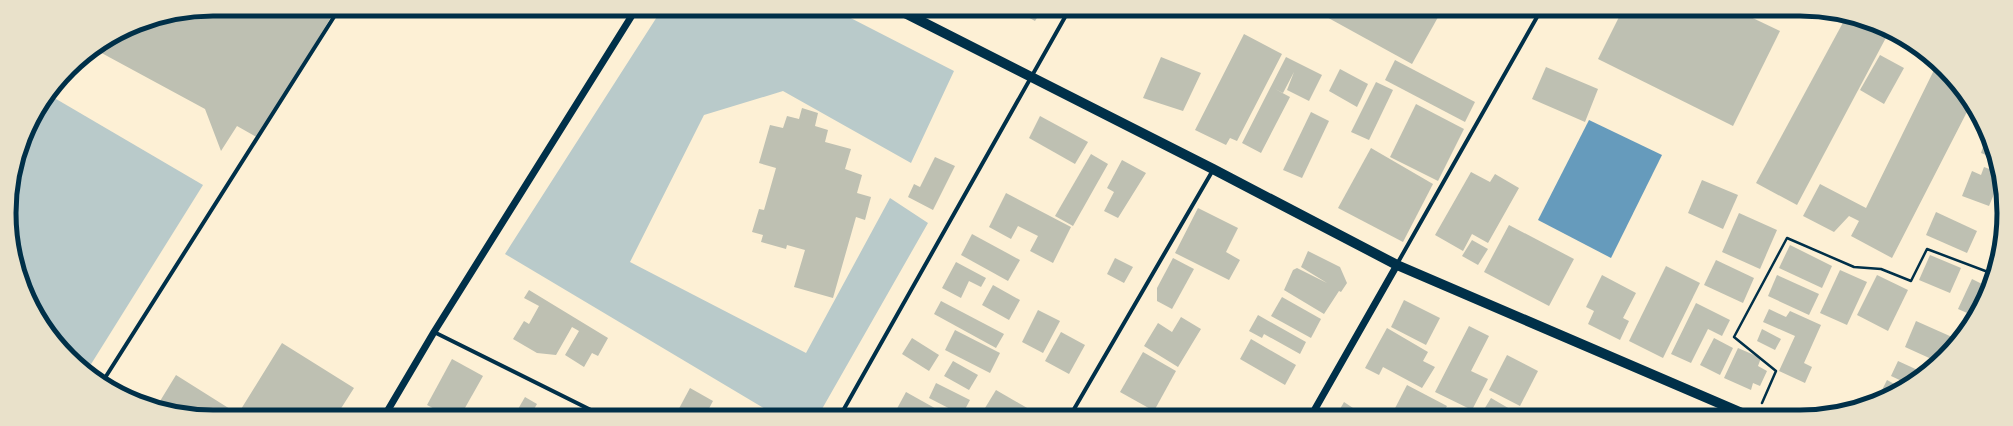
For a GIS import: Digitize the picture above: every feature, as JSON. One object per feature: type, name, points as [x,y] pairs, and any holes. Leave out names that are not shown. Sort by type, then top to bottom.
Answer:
[{"type":"main road","points":[[911,16],[1213,169],[1397,265],[1734,410]]},
{"type":"street","points":[[105,378],[335,16]]},
{"type":"street","points":[[388,410],[434,332],[632,16]]},
{"type":"street","points":[[843,410],[1066,16]]},
{"type":"street","points":[[1314,410],[1538,16]]},
{"type":"street","points":[[1073,410],[1213,169]]},
{"type":"street","points":[[434,332],[591,410]]},
{"type":"path","points":[[1761,404],[1776,371],[1734,337],[1787,238],[1854,267],[1881,269],[1911,281],[1927,249],[1988,272]]},
{"type":"shaded area","points":[[658,16],[847,16],[954,71],[911,163],[783,91],[704,115],[630,262],[806,353],[890,198],[928,223],[821,410],[767,410],[505,254]]},
{"type":"shaded area","points":[[54,98],[203,185],[90,366],[65,343],[42,312],[26,276],[20,251],[16,226],[16,200],[18,187],[26,150],[42,114]]},
{"type":"water","points":[[1589,120],[1662,155],[1611,258],[1538,220]]},
{"type":"building","points":[[200,16],[332,16],[258,138],[237,126],[221,151],[205,109],[100,52],[114,42],[150,26],[187,18]]},
{"type":"building","points":[[1026,16],[1038,16],[1035,21]]},
{"type":"building","points":[[1325,16],[1439,16],[1412,64]]},
{"type":"building","points":[[1620,16],[1748,16],[1780,31],[1733,126],[1598,59]]},
{"type":"building","points":[[1844,21],[1863,26],[1887,36],[1797,205],[1756,183]]},
{"type":"building","points":[[1244,34],[1282,54],[1237,141],[1230,138],[1226,145],[1195,130]]},
{"type":"building","points":[[1880,55],[1904,68],[1884,104],[1860,90]]},
{"type":"building","points":[[1161,57],[1201,73],[1183,111],[1143,98]]},
{"type":"building","points":[[1286,57],[1322,75],[1309,101],[1287,90],[1294,72],[1283,93],[1275,89],[1290,97],[1261,153],[1242,143]]},
{"type":"building","points":[[1395,60],[1475,102],[1465,122],[1385,80]]},
{"type":"building","points":[[1546,67],[1598,89],[1585,122],[1532,99]]},
{"type":"building","points":[[1340,69],[1368,84],[1357,107],[1329,91]]},
{"type":"building","points":[[1934,69],[1948,83],[1968,110],[1892,258],[1851,236],[1859,221],[1849,216],[1834,232],[1803,216],[1820,184],[1866,208]]},
{"type":"building","points":[[1376,82],[1393,90],[1369,140],[1351,132]]},
{"type":"building","points":[[1416,104],[1464,129],[1438,181],[1390,157]]},
{"type":"building","points":[[802,108],[818,113],[815,126],[828,130],[825,142],[851,149],[845,169],[862,175],[857,193],[871,197],[865,220],[856,217],[833,298],[794,287],[805,250],[787,245],[786,249],[761,242],[763,235],[752,232],[759,209],[764,210],[776,168],[759,163],[770,125],[783,128],[787,116],[799,119]]},
{"type":"building","points":[[1311,112],[1329,121],[1302,178],[1283,170]]},
{"type":"building","points":[[1040,116],[1088,142],[1075,164],[1029,138]]},
{"type":"building","points":[[1984,143],[1988,156],[1981,153]]},
{"type":"building","points":[[1371,148],[1433,184],[1403,242],[1338,208]]},
{"type":"building","points":[[1091,154],[1108,164],[1073,226],[1055,216]]},
{"type":"building","points":[[935,157],[955,166],[933,210],[908,197],[914,184],[920,187]]},
{"type":"building","points":[[1122,160],[1146,173],[1118,218],[1104,211],[1114,192],[1107,188]]},
{"type":"building","points":[[1984,167],[1992,170],[1996,195],[1994,194],[1989,206],[1962,196],[1972,171],[1981,175]]},
{"type":"building","points":[[1471,172],[1490,182],[1495,174],[1519,188],[1488,243],[1472,234],[1463,251],[1435,235]]},
{"type":"building","points":[[1702,180],[1738,195],[1723,229],[1688,213]]},
{"type":"building","points":[[1006,193],[1071,227],[1053,263],[1030,251],[1038,236],[1018,226],[1011,239],[989,227]]},
{"type":"building","points":[[1198,208],[1238,228],[1226,252],[1240,260],[1229,280],[1175,253]]},
{"type":"building","points":[[1936,212],[1977,231],[1967,253],[1926,235]]},
{"type":"building","points":[[1739,213],[1777,230],[1760,269],[1722,252]]},
{"type":"building","points":[[1509,225],[1574,259],[1549,306],[1484,272]]},
{"type":"building","points":[[972,234],[1020,260],[1008,281],[961,255]]},
{"type":"building","points":[[1472,240],[1488,249],[1478,265],[1462,256]]},
{"type":"building","points":[[1790,245],[1832,266],[1822,288],[1779,268]]},
{"type":"building","points":[[1308,251],[1340,267],[1347,283],[1341,292],[1339,291],[1324,314],[1284,290],[1293,270],[1297,268],[1327,283],[1301,267]]},
{"type":"building","points":[[1930,255],[1961,268],[1950,293],[1919,280]]},
{"type":"building","points":[[1115,258],[1133,267],[1124,283],[1107,274]]},
{"type":"building","points":[[1173,258],[1194,269],[1172,309],[1157,301],[1157,288]]},
{"type":"building","points":[[1716,260],[1754,278],[1743,303],[1704,285]]},
{"type":"building","points":[[956,262],[986,278],[981,287],[969,281],[961,298],[942,288]]},
{"type":"building","points":[[1666,266],[1700,283],[1663,358],[1629,341]]},
{"type":"building","points":[[1840,270],[1867,282],[1847,325],[1820,313]]},
{"type":"building","points":[[1602,275],[1636,293],[1623,318],[1629,321],[1620,340],[1588,324],[1594,311],[1586,307]]},
{"type":"building","points":[[1777,275],[1819,294],[1809,315],[1768,296]]},
{"type":"building","points":[[1877,275],[1908,290],[1888,331],[1857,315]]},
{"type":"building","points":[[1972,279],[1983,285],[1970,314],[1958,309]]},
{"type":"building","points":[[993,285],[1020,300],[1009,320],[982,305]]},
{"type":"building","points":[[529,290],[608,338],[598,356],[592,353],[584,367],[565,355],[579,331],[572,327],[556,355],[537,353],[513,339],[524,321],[529,324],[539,306],[524,298]]},
{"type":"building","points":[[1282,297],[1321,319],[1311,338],[1271,316]]},
{"type":"building","points":[[1404,300],[1440,318],[1426,345],[1391,327]]},
{"type":"building","points":[[941,301],[1004,334],[996,348],[934,314]]},
{"type":"building","points":[[1696,303],[1730,320],[1722,336],[1708,329],[1691,363],[1671,354]]},
{"type":"building","points":[[1769,309],[1786,317],[1790,311],[1821,325],[1804,363],[1812,367],[1805,383],[1779,371],[1795,336],[1763,322]]},
{"type":"building","points":[[1038,310],[1060,321],[1043,353],[1022,342]]},
{"type":"building","points":[[1258,315],[1306,342],[1300,354],[1264,334],[1262,338],[1249,331]]},
{"type":"building","points":[[1181,317],[1201,329],[1178,367],[1144,346],[1158,323],[1172,332]]},
{"type":"building","points":[[1916,321],[1952,337],[1932,359],[1905,347]]},
{"type":"building","points":[[1469,326],[1489,336],[1471,371],[1488,379],[1472,410],[1435,392]]},
{"type":"building","points":[[1387,328],[1428,352],[1423,361],[1435,367],[1422,388],[1383,367],[1379,375],[1365,368]]},
{"type":"building","points":[[1762,329],[1781,339],[1775,350],[1757,341]]},
{"type":"building","points":[[955,330],[1000,353],[990,373],[945,350]]},
{"type":"building","points":[[1061,332],[1085,345],[1069,374],[1045,361]]},
{"type":"building","points":[[912,338],[939,355],[929,371],[902,354]]},
{"type":"building","points":[[1714,338],[1733,348],[1720,375],[1700,365]]},
{"type":"building","points":[[1251,339],[1296,365],[1285,385],[1240,359]]},
{"type":"building","points":[[282,343],[354,388],[340,410],[240,410]]},
{"type":"building","points":[[1738,348],[1761,358],[1758,366],[1767,371],[1760,386],[1753,383],[1751,390],[1724,378]]},
{"type":"building","points":[[1143,352],[1176,371],[1155,410],[1120,392]]},
{"type":"building","points":[[1507,355],[1538,371],[1520,406],[1489,390]]},
{"type":"building","points":[[452,359],[483,376],[464,410],[436,410],[427,405]]},
{"type":"building","points":[[953,361],[978,375],[969,390],[944,376]]},
{"type":"building","points":[[1898,361],[1918,370],[1902,381],[1891,376]]},
{"type":"building","points":[[176,375],[232,410],[200,410],[159,402]]},
{"type":"building","points":[[1887,380],[1896,385],[1887,390],[1881,393]]},
{"type":"building","points":[[936,383],[970,400],[965,410],[952,410],[929,398]]},
{"type":"building","points":[[1407,385],[1447,406],[1445,410],[1394,410]]},
{"type":"building","points":[[690,388],[713,401],[708,410],[678,410]]},
{"type":"building","points":[[996,390],[1031,410],[988,410],[985,408]]},
{"type":"building","points":[[906,392],[938,410],[896,410]]},
{"type":"building","points":[[525,397],[537,404],[534,410],[517,410]]},
{"type":"building","points":[[1491,398],[1512,410],[1484,410]]},
{"type":"building","points":[[1344,402],[1356,410],[1339,410]]}]
